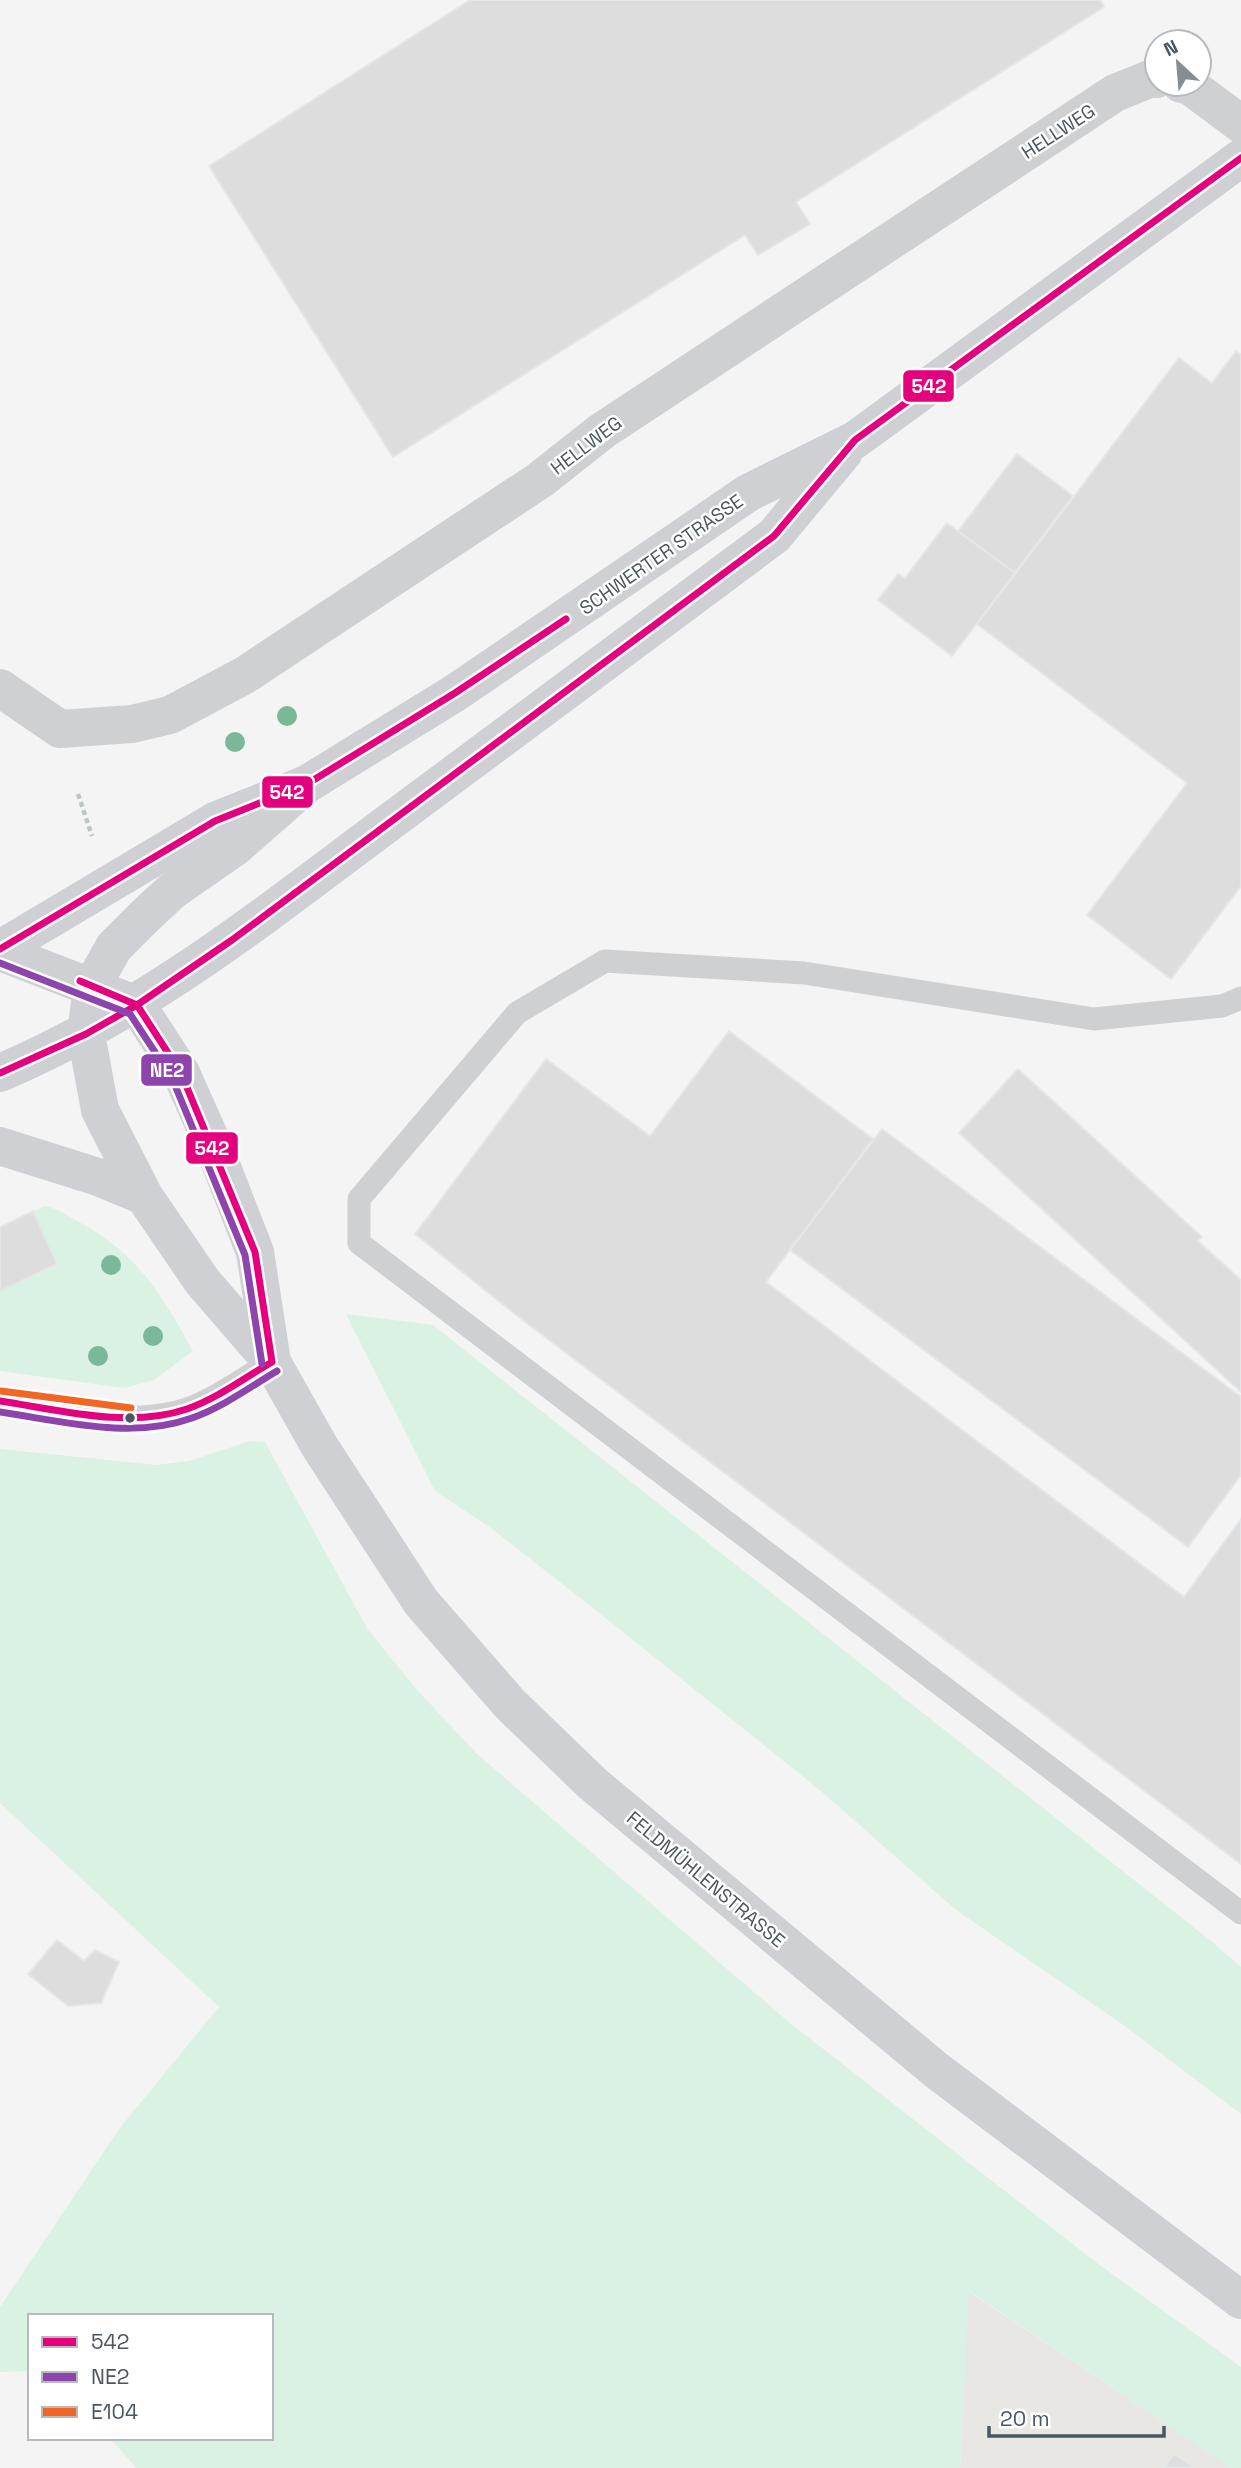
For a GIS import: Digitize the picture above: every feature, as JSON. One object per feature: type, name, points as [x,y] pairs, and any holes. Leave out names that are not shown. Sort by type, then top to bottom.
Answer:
[{"type":"street","name":"HELLWEG","points":[[0,688],[60,729],[132,724],[181,710],[246,676],[540,480],[602,431],[1115,93],[1143,82]]},
{"type":"street","points":[[1206,98],[1241,124]]},
{"type":"street","name":"SCHWERTER STRASSE","points":[[0,950],[215,821],[307,784],[455,693],[748,493],[855,440],[1241,158]]},
{"type":"street","name":"SCHWERTER STRASSE","points":[[0,1073],[86,1034],[137,1004],[232,940],[774,536],[855,440]]},
{"type":"street","name":"FELDMÜHLENSTRASSE","points":[[307,784],[234,848],[172,891],[145,916],[114,947],[92,986],[86,1034],[100,1110],[144,1196],[202,1281],[272,1362],[320,1447],[421,1602],[510,1704],[593,1784],[936,2070],[1241,2300]]},
{"type":"street","points":[[0,950],[137,1004]]},
{"type":"street","name":"FELDMÜHLENSTRASSE","points":[[137,1004],[181,1073],[214,1147],[255,1252],[272,1362]]},
{"type":"street","points":[[0,1146],[98,1177],[144,1196]]},
{"type":"lane","points":[[1241,998],[1222,1006],[1094,1018],[804,973],[605,961],[517,1013],[359,1199],[359,1243],[1241,1913]]},
{"type":"lane","points":[[0,1401],[130,1418],[177,1412],[207,1401],[272,1362]]},
{"type":"path","points":[[78,794],[94,842]]},
{"type":"shaded area","points":[[968,2291],[1190,2440],[1231,2468],[960,2468]]},
{"type":"green space","points":[[45,1206],[62,1212],[100,1235],[133,1262],[159,1294],[193,1351],[154,1380],[124,1388],[0,1371],[0,1291],[57,1264],[33,1211]]},
{"type":"green space","points":[[346,1314],[433,1325],[1241,1967],[1241,2114],[1122,2024],[956,1910],[821,1791],[491,1528],[435,1491]]},
{"type":"green space","points":[[250,1441],[265,1442],[368,1630],[419,1692],[477,1754],[790,2023],[1097,2263],[1241,2367],[1241,2468],[1231,2468],[969,2291],[960,2468],[136,2468],[112,2440],[273,2440],[273,2314],[28,2314],[28,2371],[0,2372],[0,2307],[119,2129],[219,2007],[0,1803],[0,1449],[156,1465],[189,1461]]},
{"type":"building","points":[[470,0],[1100,0],[1104,7],[796,202],[810,224],[758,255],[745,235],[393,457],[209,166]]},
{"type":"building","points":[[1236,351],[1241,355],[1241,886],[1171,979],[1087,915],[1187,783],[977,624],[1179,358],[1212,383]]},
{"type":"building","points":[[1017,454],[1073,496],[1015,573],[958,531]]},
{"type":"building","points":[[947,523],[1015,573],[952,656],[878,600],[898,574],[905,578]]},
{"type":"building","points":[[729,1031],[873,1139],[766,1282],[1184,1597],[1241,1519],[1241,1864],[516,1315],[415,1234],[546,1059],[650,1136]]},
{"type":"building","points":[[1018,1069],[1202,1237],[1198,1241],[1241,1280],[1241,1392],[959,1133]]},
{"type":"building","points":[[882,1129],[1241,1397],[1241,1475],[1188,1547],[790,1250]]},
{"type":"building","points":[[33,1211],[57,1264],[0,1291],[0,1227]]},
{"type":"building","points":[[57,1940],[84,1961],[95,1950],[119,1962],[101,2003],[68,2006],[28,1974]]},
{"type":"building","points":[[1174,2454],[1195,2468],[1164,2468]]},
{"type":"transit line","name":"542","points":[[0,1073],[86,1034],[137,1005],[232,940],[774,536],[855,440],[1241,158]]},
{"type":"transit line","name":"542","points":[[0,949],[215,821],[307,784],[455,693],[566,619]]},
{"type":"transit line","name":"NE2","points":[[0,963],[130,1014],[172,1078],[245,1255],[262,1364]]},
{"type":"transit line","name":"542","points":[[80,981],[137,1005],[181,1073],[255,1252],[272,1362]]},
{"type":"transit line","name":"542","points":[[0,1401],[94,1416],[118,1418],[164,1415],[209,1399],[272,1362]]},
{"type":"transit line","name":"NE2","points":[[0,1412],[96,1427],[145,1428],[192,1418],[215,1408],[277,1371]]},
{"type":"transit line","name":"E104","points":[[1,1391],[131,1408]]}]
